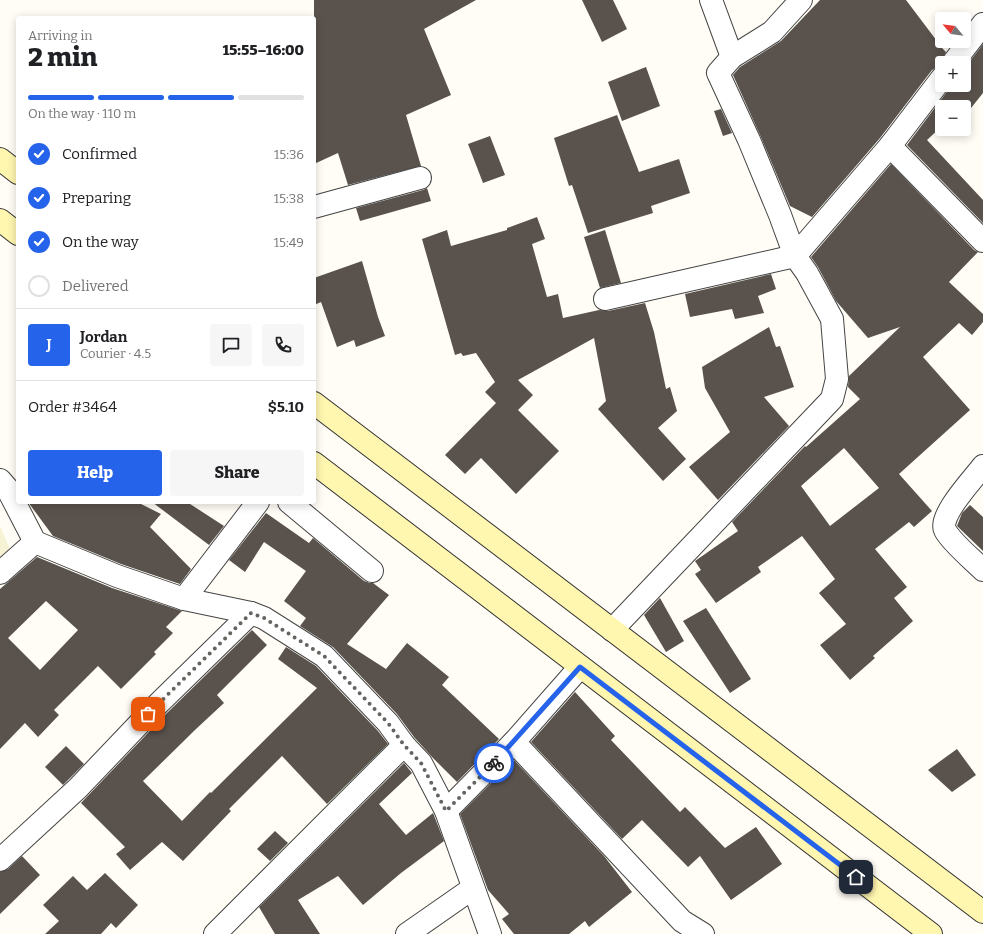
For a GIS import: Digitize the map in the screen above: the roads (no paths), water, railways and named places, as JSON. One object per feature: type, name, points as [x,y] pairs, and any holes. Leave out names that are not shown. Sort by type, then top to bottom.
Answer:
[{"type":"main road","points":[[0,159],[16,171]]},
{"type":"main road","points":[[0,220],[16,232]]},
{"type":"main road","points":[[316,405],[983,912]]},
{"type":"main road","points":[[316,465],[931,934]]},
{"type":"street","points":[[711,0],[732,57]]},
{"type":"street","points":[[612,630],[832,399],[837,379],[832,319],[807,273],[794,256],[780,215],[750,140],[718,73],[732,57],[772,32],[801,0]]},
{"type":"street","points":[[958,56],[983,24]]},
{"type":"street","points":[[604,299],[794,256],[890,146],[935,87]]},
{"type":"street","points":[[890,146],[983,241]]},
{"type":"street","points":[[316,206],[420,178]]},
{"type":"street","points":[[983,466],[949,510],[944,521],[944,529],[950,538],[983,570]]},
{"type":"street","points":[[0,480],[7,488],[35,542],[117,576],[184,599],[251,613],[264,618],[324,656],[388,723],[404,745],[421,763],[446,811],[490,934]]},
{"type":"street","points":[[184,599],[256,504]]},
{"type":"street","points":[[291,504],[372,571]]},
{"type":"street","points":[[0,573],[35,542]]},
{"type":"street","points":[[0,860],[78,788],[158,704],[251,613]]},
{"type":"street","points":[[446,811],[514,742],[580,667]]},
{"type":"street","points":[[514,742],[682,921],[703,934]]},
{"type":"street","points":[[215,934],[404,745]]},
{"type":"street","points":[[407,934],[473,888]]}]
